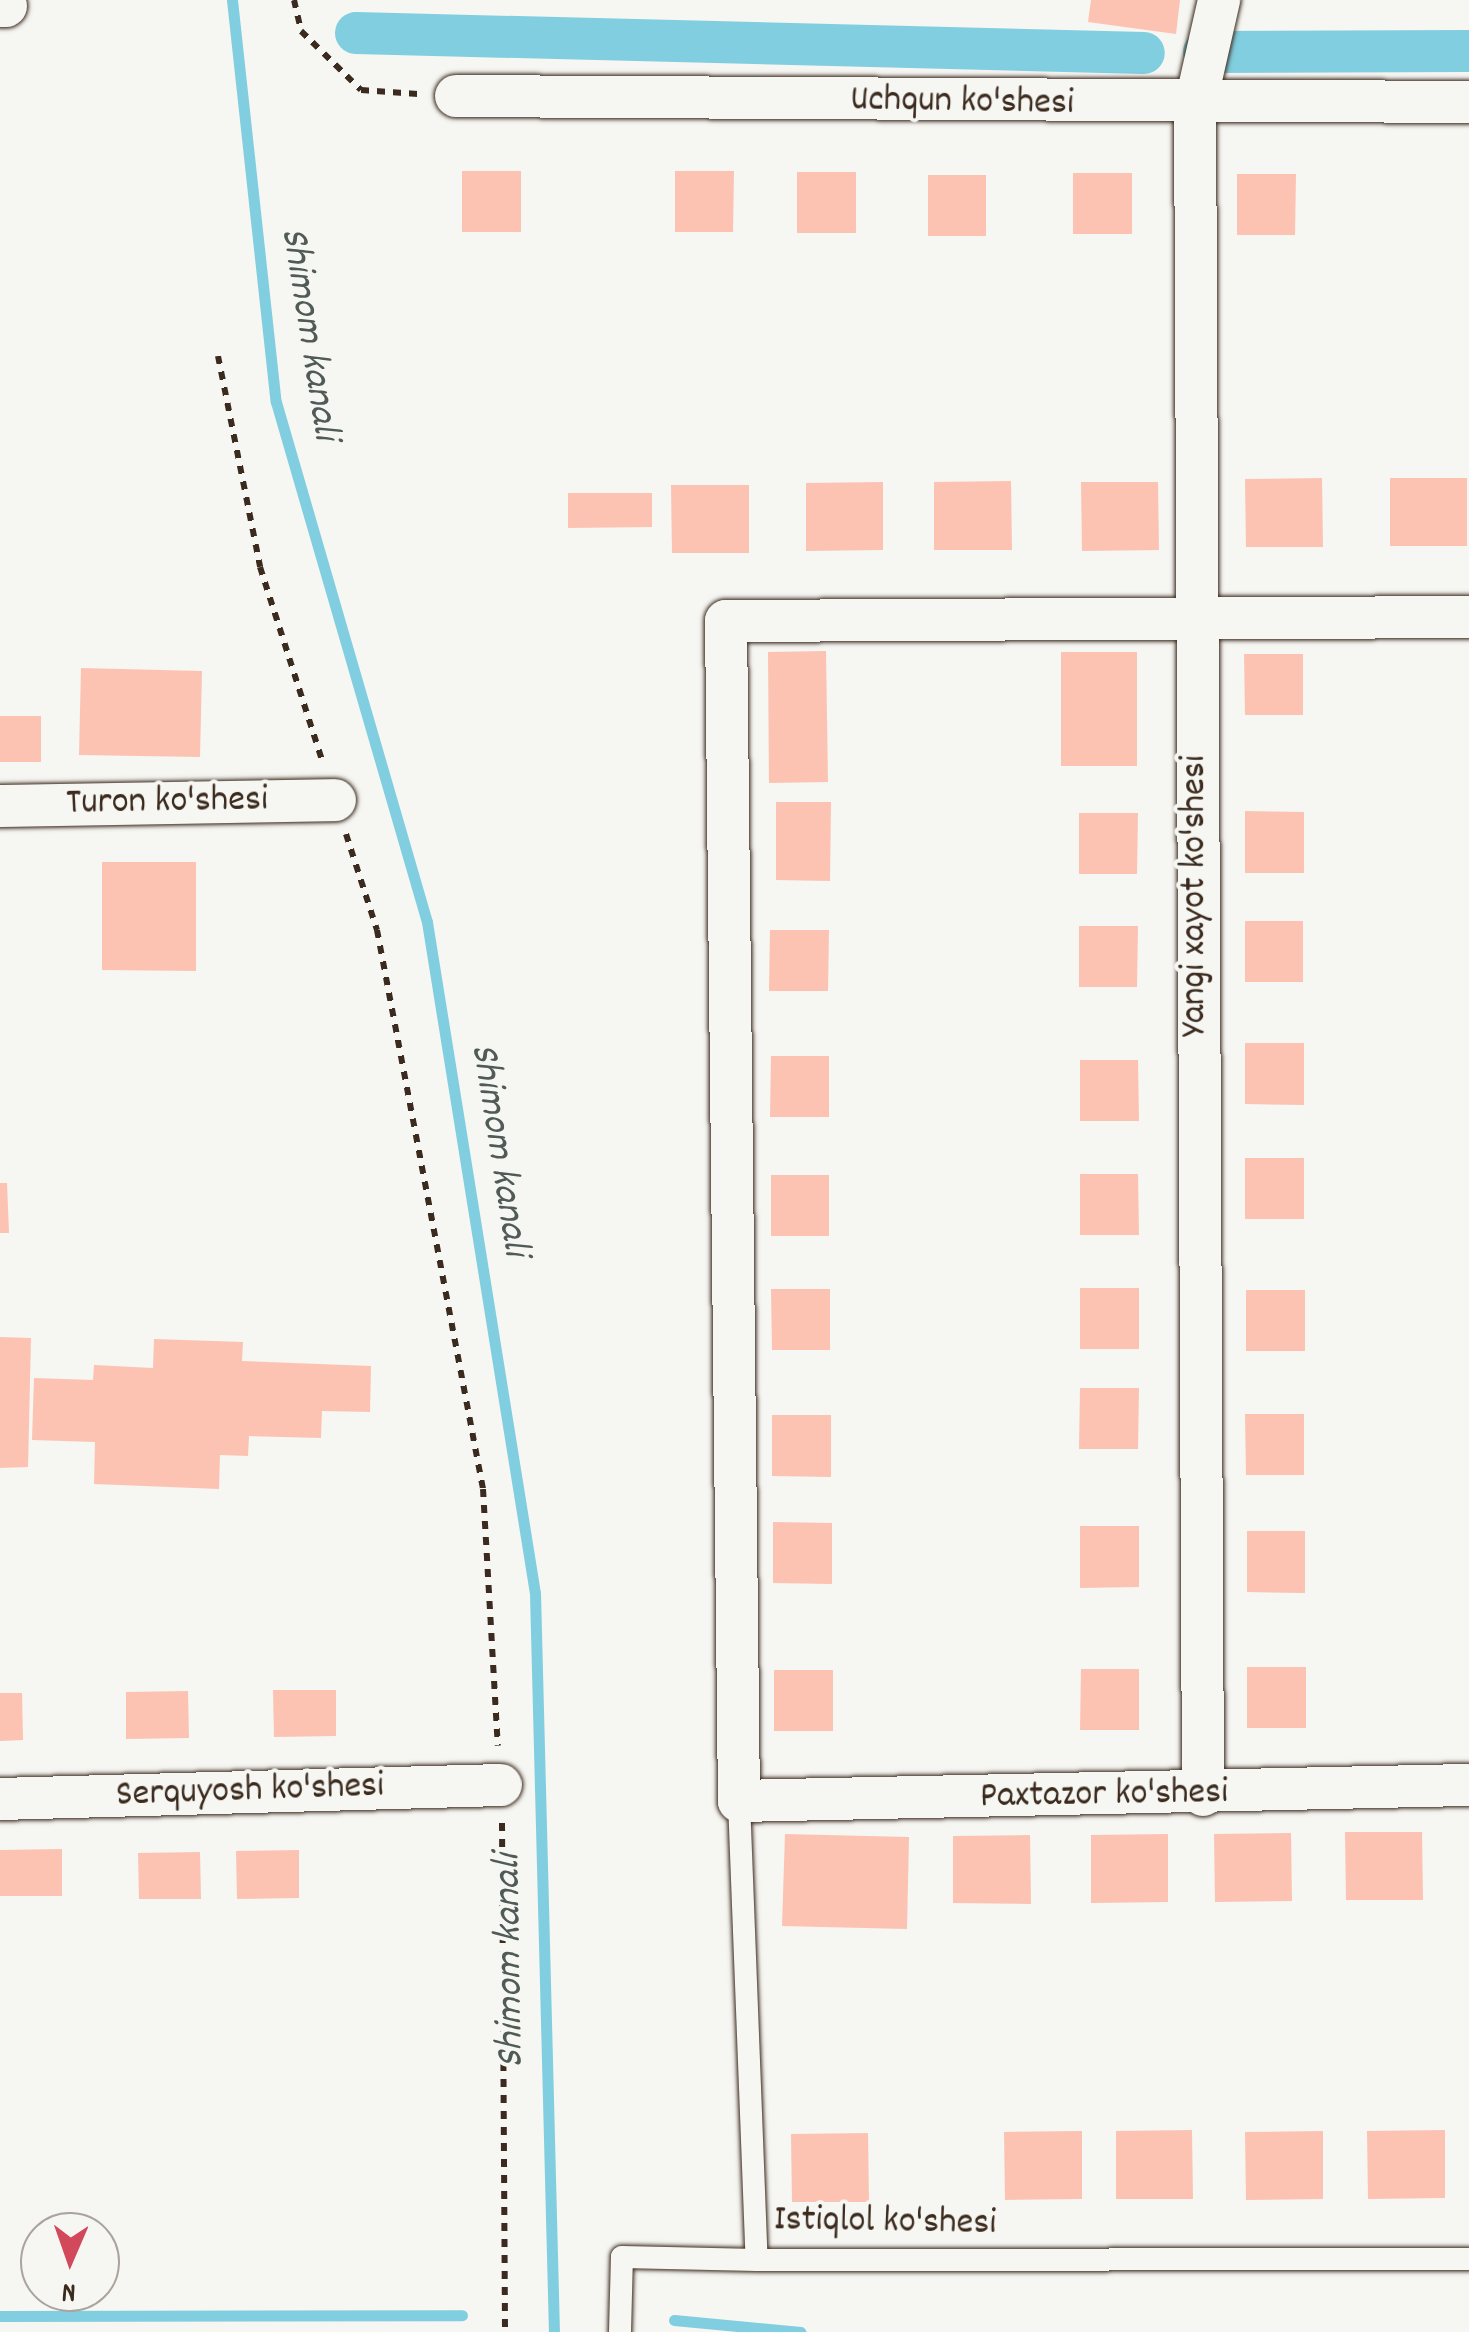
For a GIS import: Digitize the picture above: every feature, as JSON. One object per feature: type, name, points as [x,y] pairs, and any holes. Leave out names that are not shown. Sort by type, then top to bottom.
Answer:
[{"type":"street","name":"Yangi xayot ko'shesi","points":[[1203,1795],[1194,616],[1195,106],[1219,0]]},
{"type":"street","name":"Uchqun ko'shesi","points":[[456,96],[1195,106],[1469,102]]},
{"type":"street","points":[[739,1802],[726,621],[1469,617]]},
{"type":"street","name":"Turon ko'shesi","points":[[0,806],[335,800]]},
{"type":"street","name":"Serquyosh ko'shesi","points":[[0,1799],[501,1785]]},
{"type":"street","name":"Paxtazor ko'shesi","points":[[739,1802],[1203,1795],[1469,1785]]},
{"type":"lane","name":"Istiqlol ko'shesi","points":[[739,1802],[756,2260],[1469,2259]]},
{"type":"lane","points":[[620,2332],[622,2257],[756,2260]]},
{"type":"path","points":[[294,0],[301,31],[361,90],[456,96]]},
{"type":"path","points":[[218,356],[260,567],[376,930],[484,1489],[501,1785],[505,2332]]},
{"type":"building","points":[[1091,0],[1180,0],[1176,34],[1088,22]]},
{"type":"building","points":[[462,171],[521,171],[521,232],[462,232]]},
{"type":"building","points":[[675,171],[734,171],[733,232],[675,232]]},
{"type":"building","points":[[797,172],[856,172],[856,233],[797,233]]},
{"type":"building","points":[[1073,173],[1132,173],[1132,234],[1073,234]]},
{"type":"building","points":[[1237,174],[1296,174],[1295,235],[1237,235]]},
{"type":"building","points":[[928,175],[986,175],[986,236],[928,236]]},
{"type":"building","points":[[1322,478],[1323,547],[1246,547],[1245,479]]},
{"type":"building","points":[[1390,478],[1467,478],[1467,546],[1390,546]]},
{"type":"building","points":[[1011,481],[1012,550],[934,550],[934,482]]},
{"type":"building","points":[[883,482],[883,550],[806,551],[806,483]]},
{"type":"building","points":[[1081,482],[1158,482],[1159,550],[1082,551]]},
{"type":"building","points":[[671,485],[749,485],[749,553],[672,553]]},
{"type":"building","points":[[568,493],[652,493],[652,527],[568,528]]},
{"type":"building","points":[[826,651],[828,782],[769,783],[768,652]]},
{"type":"building","points":[[1061,652],[1137,652],[1137,766],[1061,766]]},
{"type":"building","points":[[1244,654],[1303,654],[1303,715],[1245,715]]},
{"type":"building","points":[[81,668],[202,671],[200,757],[79,755]]},
{"type":"building","points":[[0,716],[41,716],[41,762],[0,762]]},
{"type":"building","points":[[776,802],[831,802],[830,881],[776,880]]},
{"type":"building","points":[[1245,811],[1304,812],[1304,873],[1245,873]]},
{"type":"building","points":[[1079,813],[1138,813],[1137,874],[1079,874]]},
{"type":"building","points":[[102,862],[196,862],[196,971],[102,970]]},
{"type":"building","points":[[1245,921],[1303,921],[1303,982],[1245,982]]},
{"type":"building","points":[[1079,926],[1138,926],[1137,987],[1079,987]]},
{"type":"building","points":[[770,930],[829,930],[828,991],[769,991]]},
{"type":"building","points":[[1245,1043],[1304,1043],[1304,1105],[1245,1104]]},
{"type":"building","points":[[771,1056],[829,1056],[829,1117],[770,1117]]},
{"type":"building","points":[[1080,1060],[1138,1060],[1139,1121],[1080,1121]]},
{"type":"building","points":[[1245,1158],[1304,1158],[1304,1219],[1245,1219]]},
{"type":"building","points":[[1080,1174],[1138,1174],[1139,1235],[1080,1235]]},
{"type":"building","points":[[771,1175],[829,1175],[829,1236],[771,1236]]},
{"type":"building","points":[[0,1183],[7,1183],[9,1233],[0,1233]]},
{"type":"building","points":[[1080,1288],[1139,1288],[1139,1349],[1080,1349]]},
{"type":"building","points":[[771,1289],[830,1289],[830,1350],[772,1350]]},
{"type":"building","points":[[1246,1290],[1305,1290],[1305,1351],[1246,1351]]},
{"type":"building","points":[[0,1337],[31,1338],[28,1467],[0,1468]]},
{"type":"building","points":[[154,1339],[243,1342],[242,1361],[371,1366],[370,1412],[322,1411],[321,1438],[249,1436],[248,1456],[220,1455],[219,1489],[94,1484],[95,1442],[32,1440],[34,1378],[93,1380],[94,1365],[153,1368]]},
{"type":"building","points":[[1080,1388],[1139,1388],[1138,1449],[1079,1449]]},
{"type":"building","points":[[1245,1414],[1304,1414],[1304,1475],[1246,1475]]},
{"type":"building","points":[[772,1415],[831,1415],[831,1477],[772,1476]]},
{"type":"building","points":[[773,1522],[832,1523],[832,1584],[773,1583]]},
{"type":"building","points":[[1080,1526],[1139,1526],[1139,1587],[1080,1588]]},
{"type":"building","points":[[1247,1531],[1305,1531],[1305,1593],[1247,1592]]},
{"type":"building","points":[[1247,1667],[1306,1667],[1306,1728],[1247,1728]]},
{"type":"building","points":[[1081,1669],[1139,1669],[1139,1730],[1080,1730]]},
{"type":"building","points":[[774,1670],[833,1670],[833,1731],[774,1731]]},
{"type":"building","points":[[273,1690],[336,1690],[336,1736],[274,1737]]},
{"type":"building","points":[[188,1691],[189,1738],[126,1739],[126,1692]]},
{"type":"building","points":[[0,1693],[22,1693],[23,1740],[0,1741]]},
{"type":"building","points":[[1345,1832],[1422,1832],[1423,1900],[1346,1900]]},
{"type":"building","points":[[1291,1833],[1292,1901],[1215,1902],[1214,1834]]},
{"type":"building","points":[[785,1834],[909,1837],[907,1929],[782,1926]]},
{"type":"building","points":[[1168,1834],[1168,1902],[1091,1903],[1091,1835]]},
{"type":"building","points":[[1030,1835],[1031,1904],[953,1903],[953,1836]]},
{"type":"building","points":[[62,1849],[62,1896],[0,1896],[0,1850]]},
{"type":"building","points":[[299,1850],[299,1898],[237,1899],[236,1851]]},
{"type":"building","points":[[200,1852],[201,1899],[139,1899],[138,1853]]},
{"type":"building","points":[[1192,2130],[1193,2199],[1116,2199],[1116,2131]]},
{"type":"building","points":[[1445,2130],[1445,2198],[1368,2199],[1367,2131]]},
{"type":"building","points":[[1082,2131],[1082,2199],[1005,2200],[1004,2132]]},
{"type":"building","points":[[1323,2131],[1323,2199],[1246,2200],[1245,2132]]},
{"type":"building","points":[[868,2133],[869,2202],[792,2202],[791,2134]]},
{"type":"waterway","name":"Shimom kanali","points":[[232,0],[276,402],[427,922],[535,1593],[554,2332]]},
{"type":"waterway","points":[[356,33],[1144,53]]},
{"type":"waterway","points":[[1204,52],[1469,51]]},
{"type":"waterway","points":[[0,2316],[462,2315]]},
{"type":"waterway","points":[[674,2320],[800,2332]]}]
